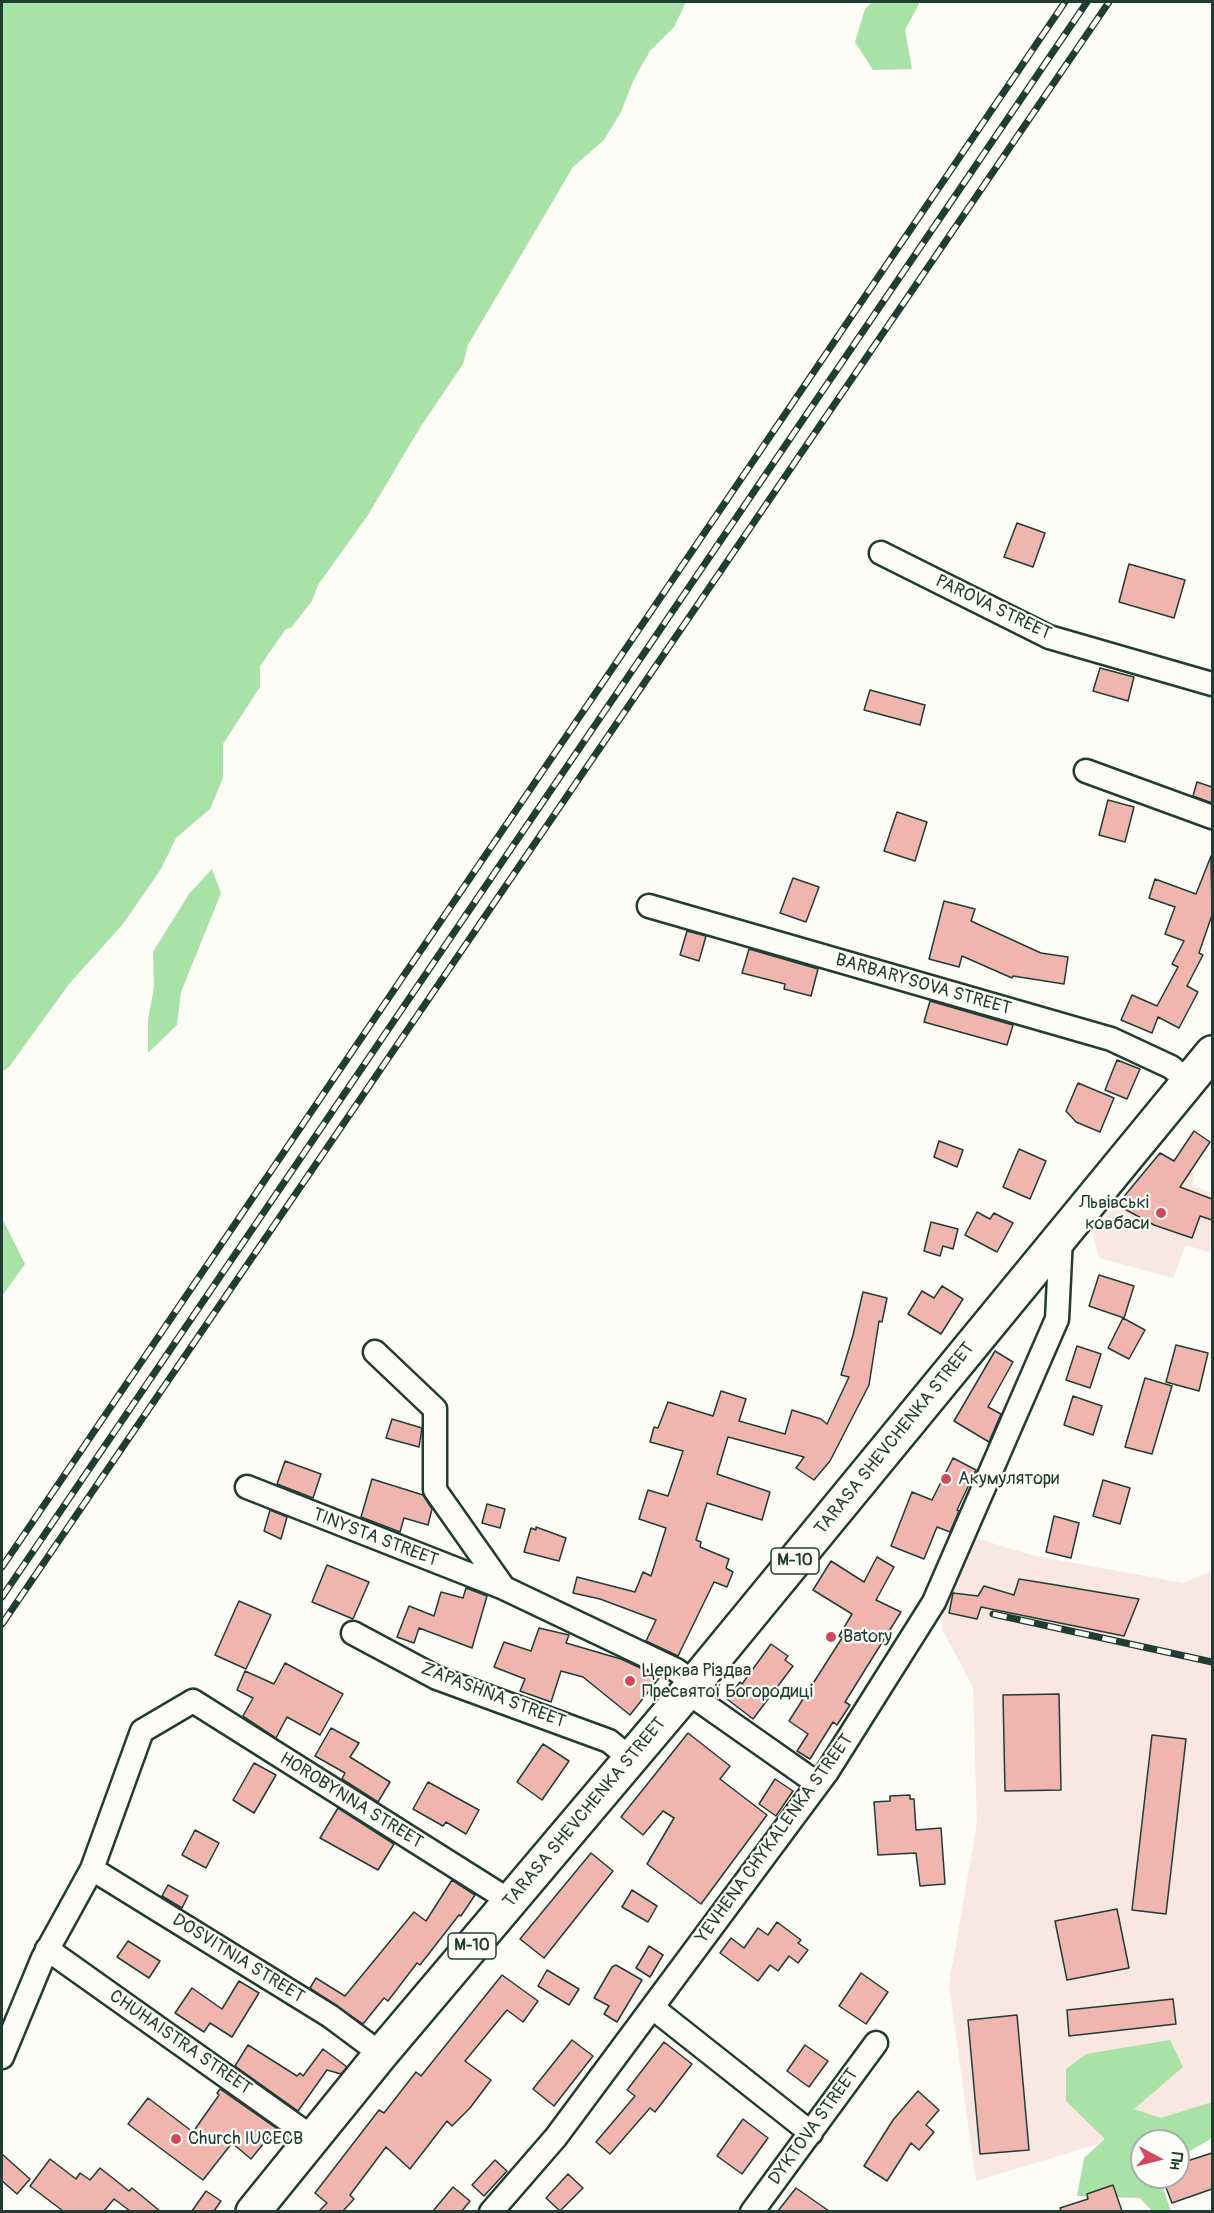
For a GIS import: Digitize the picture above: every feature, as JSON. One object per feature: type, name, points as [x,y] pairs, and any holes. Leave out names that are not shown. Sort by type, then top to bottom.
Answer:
[{"type":"main road","name":"TARASA SHEVCHENKA STREET","points":[[253,2211],[381,2054],[691,1687],[1212,1053]]},
{"type":"street","name":"PAROVA STREET","points":[[881,553],[1049,637],[1212,684]]},
{"type":"street","points":[[1086,771],[1212,817]]},
{"type":"street","name":"BARBARYSOVA STREET","points":[[650,906],[1111,1040],[1171,1067],[1188,1082]]},
{"type":"street","name":"YEVHENA CHYKALENKA STREET","points":[[491,2211],[556,2137],[818,1784],[934,1602],[1057,1319],[1061,1237]]},
{"type":"street","name":"TINYSTA STREET","points":[[375,1352],[435,1409],[435,1490],[504,1588]]},
{"type":"street","name":"TINYSTA STREET","points":[[247,1488],[504,1588],[676,1670],[691,1687],[818,1784]]},
{"type":"street","name":"ZAPASHNA STREET","points":[[353,1633],[437,1678],[609,1741],[631,1759]]},
{"type":"street","name":"HOROBYNNA STREET","points":[[92,1869],[142,1731],[193,1701],[510,1901]]},
{"type":"street","points":[[2,2057],[47,1949],[92,1869]]},
{"type":"street","name":"DOSVITNIA STREET","points":[[92,1869],[330,2016],[381,2054]]},
{"type":"street","name":"CHUHAISTRA STREET","points":[[47,1949],[314,2138]]},
{"type":"street","points":[[652,2008],[811,2133]]},
{"type":"street","name":"DYKTOVA STREET","points":[[752,2211],[876,2043]]},
{"type":"shaded area","name":"Львівські ковбаси","points":[[1159,1151],[1194,1172],[1192,1185],[1212,1193],[1212,1253],[1186,1245],[1173,1278],[1099,1258],[1093,1233]]},
{"type":"shaded area","points":[[973,1537],[1031,1555],[1183,1583],[1212,1571],[1212,2109],[1146,2129],[1130,2129],[1130,2134],[976,2181],[949,1985],[977,1823],[973,1687],[942,1629],[944,1595]]},
{"type":"green space","points":[[2,2],[686,2],[674,27],[650,51],[633,81],[621,112],[604,140],[573,167],[468,345],[463,364],[421,426],[368,515],[318,585],[312,601],[291,628],[286,629],[260,666],[260,687],[223,744],[223,778],[210,809],[176,838],[161,869],[123,924],[69,984],[9,1067],[2,1072]]},
{"type":"green space","points":[[872,2],[920,2],[905,30],[912,69],[873,70],[855,42],[865,9]]},
{"type":"green space","points":[[212,869],[221,893],[181,992],[177,1025],[148,1053],[148,1020],[154,987],[153,952],[189,894]]},
{"type":"green space","points":[[2,1218],[25,1264],[2,1296]]},
{"type":"green space","points":[[1170,2040],[1183,2067],[1134,2109],[1161,2118],[1212,2102],[1212,2138],[1190,2151],[1190,2129],[1130,2129],[1130,2189],[1163,2189],[1171,2211],[1152,2211],[1140,2198],[1077,2196],[1084,2158],[1105,2139],[1066,2101],[1066,2069],[1086,2054]]},
{"type":"building","points":[[1017,523],[1045,533],[1033,567],[1004,557]]},
{"type":"building","points":[[1129,564],[1185,580],[1174,618],[1119,602]]},
{"type":"building","points":[[1100,668],[1134,677],[1128,701],[1093,691]]},
{"type":"building","points":[[870,690],[925,705],[920,725],[864,710]]},
{"type":"building","points":[[1197,782],[1212,787],[1212,803],[1193,796]]},
{"type":"building","points":[[1108,800],[1134,807],[1125,842],[1099,835]]},
{"type":"building","points":[[897,812],[927,822],[915,861],[884,851]]},
{"type":"building","points":[[1211,856],[1212,915],[1199,953],[1203,955],[1187,986],[1198,992],[1179,1028],[1158,1017],[1152,1033],[1121,1020],[1132,995],[1157,1006],[1178,967],[1172,964],[1184,941],[1165,934],[1175,907],[1149,898],[1155,879],[1196,894]]},
{"type":"building","points":[[793,878],[819,887],[806,922],[780,913]]},
{"type":"building","points":[[944,901],[975,909],[971,921],[1041,953],[1068,957],[1064,984],[1013,976],[1012,978],[962,956],[959,967],[929,959]]},
{"type":"building","points":[[687,931],[706,936],[699,961],[680,955]]},
{"type":"building","points":[[749,949],[818,969],[811,996],[784,989],[785,984],[742,973]]},
{"type":"building","points":[[930,1001],[1013,1025],[1007,1045],[924,1022]]},
{"type":"building","points":[[1117,1060],[1140,1069],[1127,1099],[1105,1090]]},
{"type":"building","points":[[1078,1083],[1114,1098],[1100,1132],[1076,1122],[1066,1111]]},
{"type":"building","points":[[1194,1131],[1210,1142],[1180,1187],[1212,1199],[1212,1220],[1200,1216],[1192,1238],[1154,1225],[1117,1205],[1160,1153],[1174,1161]]},
{"type":"building","points":[[939,1141],[963,1150],[957,1167],[934,1157]]},
{"type":"building","points":[[1019,1149],[1046,1161],[1030,1199],[1003,1187]]},
{"type":"building","points":[[977,1212],[990,1219],[994,1213],[1013,1223],[997,1252],[965,1235]]},
{"type":"building","points":[[931,1222],[958,1229],[953,1249],[943,1246],[940,1256],[924,1251]]},
{"type":"building","points":[[1099,1275],[1134,1286],[1124,1318],[1089,1306]]},
{"type":"building","points":[[942,1286],[963,1299],[941,1334],[908,1314],[922,1291],[934,1298]]},
{"type":"building","points":[[863,1292],[887,1298],[882,1322],[879,1321],[869,1385],[830,1461],[814,1480],[796,1468],[804,1457],[728,1437],[717,1474],[770,1492],[762,1520],[707,1503],[696,1540],[701,1542],[700,1547],[729,1559],[726,1568],[733,1572],[727,1587],[714,1582],[678,1656],[646,1641],[656,1620],[600,1599],[573,1593],[577,1577],[635,1592],[643,1572],[651,1576],[666,1528],[639,1519],[648,1490],[668,1496],[683,1451],[650,1442],[654,1427],[658,1428],[668,1402],[713,1416],[721,1391],[746,1399],[739,1421],[785,1434],[792,1410],[821,1419],[827,1424],[849,1377],[841,1375]]},
{"type":"building","points":[[1123,1318],[1145,1330],[1129,1359],[1108,1348]]},
{"type":"building","points":[[1176,1345],[1208,1353],[1199,1391],[1166,1382]]},
{"type":"building","points":[[1077,1346],[1101,1354],[1090,1388],[1066,1380]]},
{"type":"building","points":[[995,1351],[1013,1362],[988,1407],[1001,1414],[989,1442],[954,1421]]},
{"type":"building","points":[[1145,1378],[1172,1386],[1152,1454],[1125,1447]]},
{"type":"building","points":[[1073,1396],[1102,1406],[1093,1435],[1064,1425]]},
{"type":"building","points":[[392,1419],[422,1428],[419,1447],[386,1438]]},
{"type":"building","points":[[953,1458],[976,1470],[957,1510],[959,1511],[950,1532],[937,1527],[924,1559],[891,1546],[912,1492],[932,1500]]},
{"type":"building","points":[[285,1461],[321,1474],[313,1498],[277,1484]]},
{"type":"building","points":[[372,1479],[423,1495],[432,1509],[428,1525],[404,1518],[400,1532],[361,1517]]},
{"type":"building","points":[[1103,1480],[1130,1488],[1120,1524],[1093,1516]]},
{"type":"building","points":[[487,1504],[505,1509],[500,1528],[482,1523]]},
{"type":"building","points":[[270,1510],[287,1517],[281,1539],[264,1531]]},
{"type":"building","points":[[1054,1516],[1079,1523],[1071,1558],[1046,1552]]},
{"type":"building","points":[[536,1527],[566,1538],[559,1561],[524,1552],[531,1528],[536,1530]]},
{"type":"building","points":[[877,1557],[894,1567],[876,1600],[901,1612],[845,1702],[850,1705],[837,1725],[833,1722],[810,1759],[797,1751],[808,1734],[789,1721],[842,1638],[839,1636],[852,1614],[813,1590],[831,1561],[864,1582]]},
{"type":"building","points":[[327,1565],[369,1582],[353,1619],[312,1602]]},
{"type":"building","points":[[1019,1579],[1139,1599],[1124,1636],[981,1607],[977,1619],[949,1613],[953,1593],[978,1596],[984,1586],[1014,1595]]},
{"type":"building","points":[[466,1588],[487,1596],[472,1648],[419,1628],[414,1643],[397,1637],[409,1606],[434,1616],[441,1592],[463,1598]]},
{"type":"building","points":[[239,1601],[271,1615],[246,1669],[215,1655]]},
{"type":"building","points":[[539,1628],[569,1635],[566,1643],[621,1659],[660,1677],[630,1715],[583,1677],[561,1671],[551,1702],[520,1691],[525,1679],[494,1667],[504,1642],[531,1651]]},
{"type":"building","points":[[771,1644],[788,1656],[785,1660],[793,1666],[753,1719],[727,1699],[740,1682],[742,1684]]},
{"type":"building","points":[[285,1663],[343,1694],[320,1735],[287,1717],[276,1738],[243,1716],[253,1698],[237,1690],[245,1671],[274,1684]]},
{"type":"building","points":[[1059,1694],[1061,1790],[1005,1791],[1003,1695]]},
{"type":"building","points":[[331,1728],[359,1743],[350,1757],[390,1782],[378,1802],[342,1779],[345,1773],[315,1756]]},
{"type":"building","points":[[688,1733],[730,1766],[720,1779],[767,1815],[701,1904],[647,1864],[674,1818],[663,1811],[643,1835],[621,1817]]},
{"type":"building","points":[[1152,1735],[1186,1739],[1166,1914],[1132,1910]]},
{"type":"building","points":[[543,1744],[569,1761],[542,1800],[517,1782]]},
{"type":"building","points":[[254,1763],[276,1775],[254,1813],[233,1800]]},
{"type":"building","points":[[775,1779],[793,1791],[776,1816],[759,1804]]},
{"type":"building","points":[[428,1782],[479,1810],[466,1834],[446,1822],[443,1826],[413,1809]]},
{"type":"building","points":[[910,1795],[910,1799],[914,1799],[916,1830],[941,1828],[945,1884],[920,1886],[916,1853],[878,1855],[874,1802],[890,1801],[890,1796]]},
{"type":"building","points":[[338,1808],[394,1844],[378,1870],[320,1838]]},
{"type":"building","points":[[195,1830],[219,1843],[206,1868],[182,1855]]},
{"type":"building","points":[[591,1853],[613,1871],[544,1958],[520,1939]]},
{"type":"building","points":[[452,1880],[475,1895],[461,1916],[459,1915],[420,1965],[417,1963],[388,2001],[384,1998],[363,2024],[310,1988],[316,1978],[345,1996],[414,1912],[426,1921]]},
{"type":"building","points":[[168,1885],[188,1896],[182,1908],[162,1896]]},
{"type":"building","points":[[632,1890],[657,1906],[648,1922],[622,1907]]},
{"type":"building","points":[[1117,1909],[1129,1968],[1067,1980],[1055,1921]]},
{"type":"building","points":[[777,1922],[801,1940],[798,1943],[808,1950],[798,1963],[789,1956],[778,1971],[770,1965],[758,1981],[720,1953],[731,1938],[744,1948],[758,1928],[768,1935]]},
{"type":"building","points":[[128,1941],[160,1961],[149,1978],[117,1957]]},
{"type":"building","points":[[649,1946],[663,1955],[650,1977],[636,1968]]},
{"type":"building","points":[[616,1965],[642,1980],[617,2022],[604,2014],[609,2006],[594,1998],[612,1967]]},
{"type":"building","points":[[547,1970],[579,1989],[569,2005],[538,1986]]},
{"type":"building","points":[[861,1973],[888,1992],[866,2024],[839,2006]]},
{"type":"building","points":[[502,1975],[538,2001],[523,2022],[507,2010],[465,2061],[491,2080],[470,2108],[452,2126],[447,2121],[410,2169],[386,2147],[350,2195],[354,2199],[343,2211],[319,2211],[327,2203],[315,2193],[379,2110],[384,2113],[416,2072],[421,2076]]},
{"type":"building","points":[[239,1981],[259,1993],[232,2037],[210,2023],[204,2032],[175,2013],[192,1988],[222,2009]]},
{"type":"building","points":[[1173,1999],[1176,2024],[1069,2036],[1067,2010]]},
{"type":"building","points":[[1017,2015],[1029,2150],[980,2154],[968,2020]]},
{"type":"building","points":[[572,2040],[593,2056],[554,2106],[533,2089]]},
{"type":"building","points":[[664,2042],[692,2064],[655,2112],[650,2108],[610,2154],[596,2142],[635,2096],[627,2090]]},
{"type":"building","points":[[248,2045],[297,2076],[300,2073],[303,2076],[323,2049],[347,2067],[341,2074],[327,2070],[298,2111],[235,2066]]},
{"type":"building","points":[[805,2045],[828,2061],[809,2087],[787,2071]]},
{"type":"building","points":[[220,2089],[276,2128],[251,2159],[232,2143],[203,2180],[128,2124],[148,2098],[193,2132],[219,2095],[217,2093]]},
{"type":"building","points":[[918,2091],[939,2110],[926,2125],[934,2132],[919,2150],[911,2143],[887,2181],[864,2166],[893,2120]]},
{"type":"building","points":[[743,2119],[768,2138],[742,2174],[717,2156]]},
{"type":"building","points":[[1212,2153],[1212,2189],[1172,2203],[1167,2189],[1190,2189],[1190,2160]]},
{"type":"building","points":[[2,2154],[30,2179],[17,2194],[2,2181]]},
{"type":"building","points":[[50,2159],[76,2179],[80,2173],[90,2180],[100,2168],[129,2191],[132,2188],[160,2211],[130,2211],[114,2199],[104,2211],[63,2211],[30,2186]]},
{"type":"building","points":[[495,2160],[507,2171],[484,2196],[472,2185]]},
{"type":"building","points":[[568,2174],[583,2188],[560,2211],[546,2198]]},
{"type":"building","points":[[1113,2185],[1122,2211],[1061,2211],[1060,2208],[1088,2199],[1087,2194]]},
{"type":"building","points":[[453,2187],[470,2201],[462,2211],[433,2211]]},
{"type":"building","points":[[796,2188],[829,2211],[778,2211]]},
{"type":"building","points":[[206,2191],[221,2201],[214,2211],[192,2211]]},
{"type":"railway","points":[[2,1567],[1065,2]]},
{"type":"railway","points":[[2,1597],[1087,2]]},
{"type":"railway","points":[[2,1624],[1109,2]]},
{"type":"railway","points":[[993,1614],[1212,1662]]},
{"type":"place","name":"Львівські ковбаси","points":[[1161,1213]]},
{"type":"place","name":"Акумулятори","points":[[946,1479]]},
{"type":"place","name":"Batory","points":[[831,1637]]},
{"type":"place","name":"Церква Різдва Пресвятої Богородиці","points":[[630,1681]]},
{"type":"place","name":"Church IUCECB","points":[[176,2139]]}]
